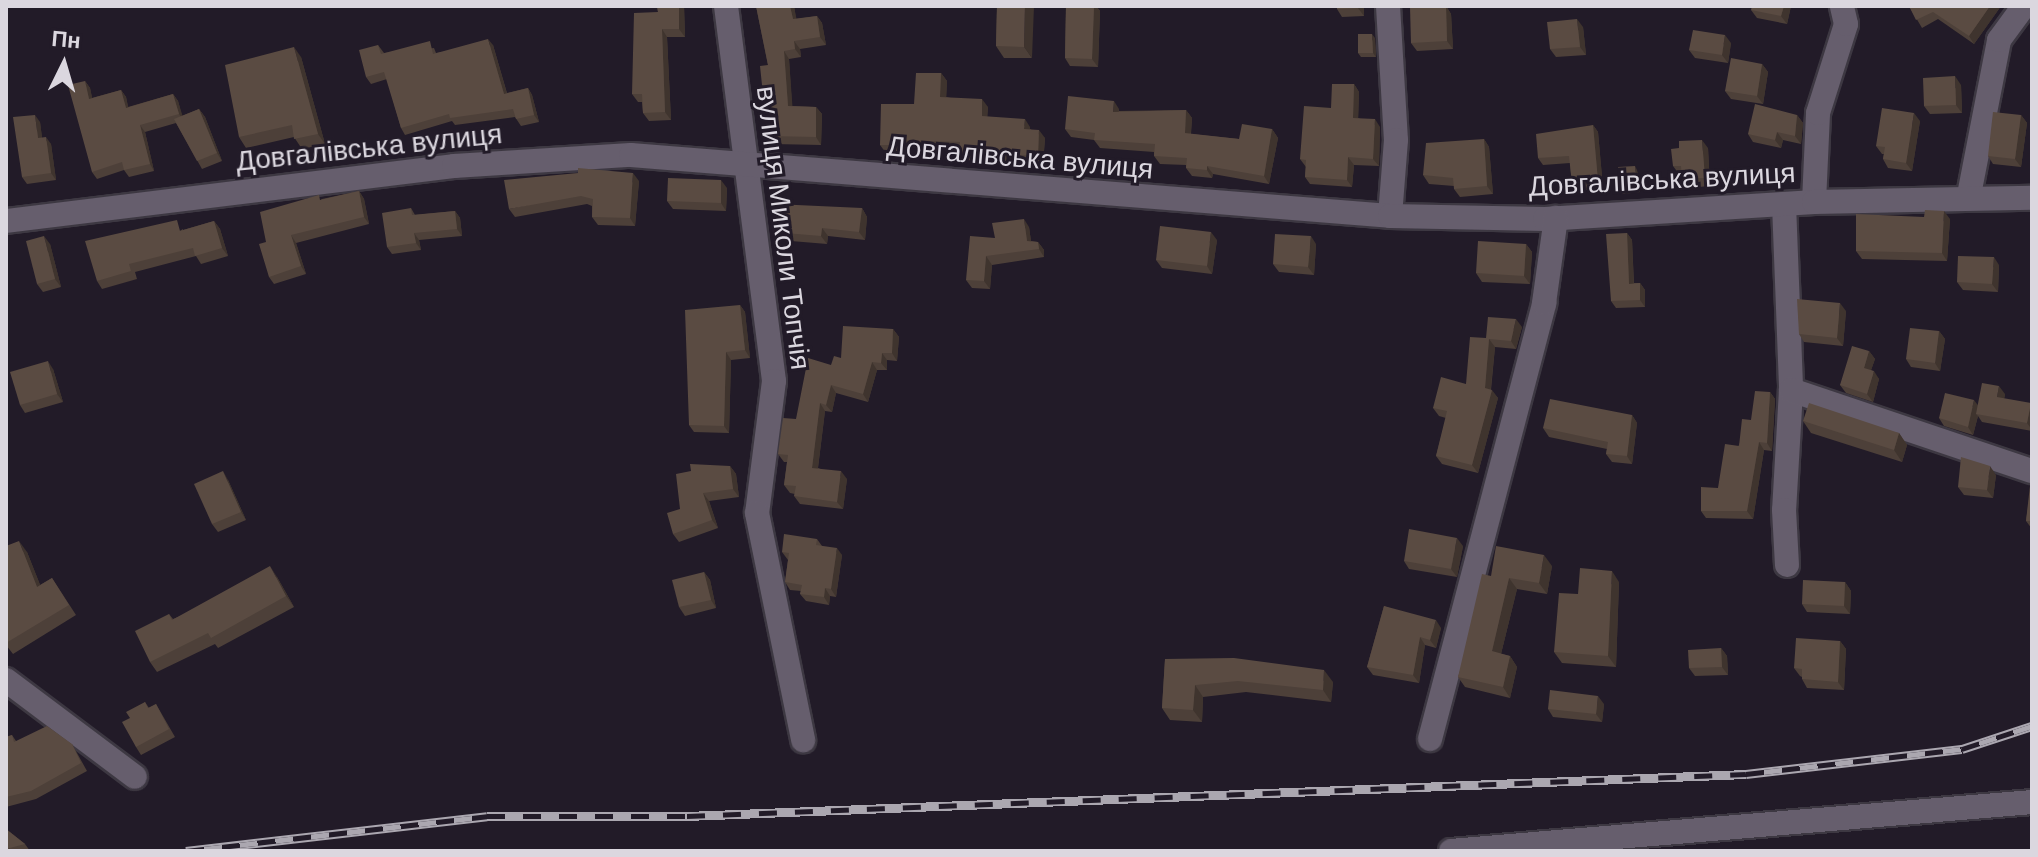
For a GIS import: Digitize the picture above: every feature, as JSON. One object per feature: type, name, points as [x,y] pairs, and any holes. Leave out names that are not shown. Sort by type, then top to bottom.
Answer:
[{"type":"street","name":"вулиця Миколи Топчія","points":[[726,6],[774,381],[757,513],[803,740]]},
{"type":"street","points":[[1388,6],[1396,140],[1390,216]]},
{"type":"street","points":[[1814,202],[1818,113],[1846,24],[1842,6]]},
{"type":"street","points":[[1969,195],[1999,40],[2024,6]]},
{"type":"street","name":"Довгалівська вулиця","points":[[6,221],[454,166],[631,155],[1390,216],[1556,218],[1969,195],[2032,198]]},
{"type":"street","points":[[1784,204],[1791,390],[1784,510],[1787,565]]},
{"type":"street","points":[[1430,739],[1544,303],[1556,218]]},
{"type":"street","points":[[1791,390],[2032,471]]},
{"type":"street","points":[[6,680],[135,777]]},
{"type":"street","points":[[1451,851],[2032,802]]},
{"type":"building","points":[[657,6],[679,6],[679,29],[662,29],[665,112],[643,113],[642,94],[632,94],[634,13],[658,12]]},
{"type":"building","points":[[756,6],[790,6],[793,19],[817,16],[820,37],[794,41],[795,49],[784,51],[788,106],[816,107],[816,137],[768,136],[769,85],[762,85],[760,66],[768,65]]},
{"type":"building","points":[[997,6],[1025,6],[1024,47],[996,46]]},
{"type":"building","points":[[1066,6],[1094,6],[1092,59],[1065,58]]},
{"type":"building","points":[[1337,6],[1358,6],[1358,8],[1337,9]]},
{"type":"building","points":[[1446,6],[1447,41],[1411,43],[1410,7]]},
{"type":"building","points":[[1752,6],[1784,6],[1781,16],[1751,10]]},
{"type":"building","points":[[1909,6],[1990,6],[1969,36],[1933,12],[1916,20]]},
{"type":"building","points":[[1577,19],[1580,47],[1550,49],[1547,22]]},
{"type":"building","points":[[1693,30],[1725,35],[1722,55],[1689,50]]},
{"type":"building","points":[[1358,34],[1372,34],[1373,53],[1358,53]]},
{"type":"building","points":[[488,39],[504,94],[528,88],[534,115],[516,119],[513,109],[450,118],[449,114],[401,128],[384,72],[366,77],[359,50],[378,45],[381,54],[430,41],[433,54]]},
{"type":"building","points":[[294,47],[318,134],[294,139],[292,125],[239,137],[225,65]]},
{"type":"building","points":[[1731,58],[1762,64],[1757,96],[1725,91]]},
{"type":"building","points":[[916,73],[941,73],[940,97],[982,99],[982,116],[1025,119],[1024,129],[1039,130],[1038,156],[960,152],[960,142],[900,140],[900,145],[880,145],[881,104],[914,104]]},
{"type":"building","points":[[1955,76],[1956,105],[1924,106],[1923,78]]},
{"type":"building","points":[[85,81],[89,99],[121,90],[126,108],[173,94],[179,114],[140,125],[150,164],[124,170],[122,162],[92,172],[68,85]]},
{"type":"building","points":[[1332,84],[1354,84],[1353,118],[1375,119],[1373,159],[1348,157],[1347,180],[1305,177],[1306,160],[1300,159],[1304,106],[1331,108]]},
{"type":"building","points":[[1068,96],[1114,101],[1113,112],[1186,110],[1185,133],[1239,139],[1242,124],[1272,129],[1264,176],[1207,166],[1207,170],[1186,168],[1187,158],[1154,156],[1155,144],[1094,140],[1095,133],[1065,129]]},
{"type":"building","points":[[1755,104],[1797,115],[1795,136],[1777,132],[1775,140],[1748,134]]},
{"type":"building","points":[[1882,108],[1914,113],[1906,163],[1883,159],[1885,147],[1876,146]]},
{"type":"building","points":[[199,109],[217,153],[197,161],[174,119]]},
{"type":"building","points":[[1993,112],[2021,115],[2015,159],[1988,156]]},
{"type":"building","points":[[35,115],[38,138],[46,137],[51,173],[22,177],[13,117]]},
{"type":"building","points":[[1593,125],[1598,181],[1572,184],[1569,156],[1538,158],[1536,134]]},
{"type":"building","points":[[1484,139],[1487,186],[1454,189],[1453,178],[1423,175],[1426,143]]},
{"type":"building","points":[[1702,140],[1705,178],[1682,179],[1681,166],[1673,166],[1671,149],[1679,148],[1679,141]]},
{"type":"building","points":[[1635,166],[1637,188],[1620,190],[1618,167]]},
{"type":"building","points":[[578,168],[633,173],[630,218],[592,217],[593,199],[581,196],[509,209],[504,180],[578,173]]},
{"type":"building","points":[[668,178],[721,180],[721,203],[667,201]]},
{"type":"building","points":[[359,191],[364,217],[291,235],[301,266],[269,277],[259,244],[266,242],[260,212],[319,195],[320,200]]},
{"type":"building","points":[[775,204],[862,208],[859,232],[822,228],[821,236],[773,232]]},
{"type":"building","points":[[411,208],[412,215],[455,211],[457,229],[414,233],[416,243],[387,247],[382,213]]},
{"type":"building","points":[[1925,210],[1944,211],[1942,253],[1856,251],[1856,214],[1924,217]]},
{"type":"building","points":[[1024,219],[1027,241],[1038,242],[1039,249],[986,256],[984,281],[966,280],[970,236],[995,238],[992,223]]},
{"type":"building","points":[[177,220],[180,231],[214,221],[222,248],[195,256],[193,248],[129,264],[131,271],[97,281],[85,241]]},
{"type":"building","points":[[1160,226],[1211,232],[1207,266],[1156,260]]},
{"type":"building","points":[[1627,233],[1629,284],[1640,283],[1640,300],[1611,301],[1606,234]]},
{"type":"building","points":[[1275,234],[1311,236],[1308,267],[1273,264]]},
{"type":"building","points":[[44,236],[55,279],[37,284],[26,241]]},
{"type":"building","points":[[1478,241],[1526,244],[1524,276],[1476,273]]},
{"type":"building","points":[[1958,256],[1994,257],[1992,284],[1957,282]]},
{"type":"building","points":[[1797,299],[1840,303],[1837,338],[1799,334]]},
{"type":"building","points":[[740,305],[745,350],[726,352],[724,426],[689,425],[685,310]]},
{"type":"building","points":[[1488,317],[1516,319],[1511,341],[1489,339],[1485,388],[1492,390],[1472,465],[1436,456],[1447,411],[1433,408],[1441,377],[1466,384],[1470,337],[1486,338]]},
{"type":"building","points":[[843,326],[893,329],[892,353],[882,353],[881,363],[872,362],[863,394],[831,385],[826,405],[820,403],[812,468],[841,471],[837,502],[794,496],[796,486],[784,485],[788,455],[778,454],[783,418],[796,419],[808,358],[831,365],[834,356],[841,358]]},
{"type":"building","points":[[1910,328],[1939,331],[1935,363],[1906,359]]},
{"type":"building","points":[[1852,346],[1869,351],[1864,368],[1874,371],[1867,394],[1840,385]]},
{"type":"building","points":[[48,361],[57,394],[20,405],[10,372]]},
{"type":"building","points":[[1982,383],[1999,386],[1997,397],[2031,403],[2027,423],[1976,414]]},
{"type":"building","points":[[1755,391],[1770,392],[1767,443],[1759,442],[1747,511],[1701,511],[1701,487],[1718,488],[1725,444],[1739,446],[1742,419],[1751,420]]},
{"type":"building","points":[[1945,393],[1974,400],[1968,427],[1939,418]]},
{"type":"building","points":[[1550,399],[1632,415],[1627,456],[1606,454],[1608,442],[1543,428]]},
{"type":"building","points":[[1809,403],[1899,433],[1894,450],[1803,421]]},
{"type":"building","points":[[1961,457],[1990,466],[1987,490],[1958,487]]},
{"type":"building","points":[[690,464],[730,466],[733,489],[703,493],[712,520],[673,534],[667,513],[680,509],[676,474],[691,471]]},
{"type":"building","points":[[223,471],[241,512],[212,524],[194,484]]},
{"type":"building","points":[[2031,477],[2032,521],[2026,521]]},
{"type":"building","points":[[1409,529],[1457,538],[1451,569],[1404,561]]},
{"type":"building","points":[[784,534],[817,539],[816,545],[837,548],[831,589],[825,588],[824,597],[800,594],[802,585],[785,582],[789,553],[782,552]]},
{"type":"building","points":[[19,541],[37,587],[52,578],[69,605],[6,643],[6,546]]},
{"type":"building","points":[[1496,546],[1544,555],[1539,583],[1509,578],[1492,651],[1510,656],[1503,687],[1458,677],[1482,574],[1491,576]]},
{"type":"building","points":[[270,566],[286,596],[211,638],[208,633],[150,662],[135,631],[169,614],[172,620]]},
{"type":"building","points":[[1580,568],[1612,571],[1608,656],[1554,652],[1559,593],[1578,594]]},
{"type":"building","points":[[704,572],[711,600],[679,607],[672,580]]},
{"type":"building","points":[[1803,580],[1845,582],[1844,606],[1802,604]]},
{"type":"building","points":[[1384,606],[1436,620],[1430,640],[1420,637],[1413,675],[1367,667]]},
{"type":"building","points":[[1796,638],[1840,641],[1838,682],[1802,679],[1802,669],[1794,668]]},
{"type":"building","points":[[1721,648],[1722,667],[1689,668],[1688,650]]},
{"type":"building","points":[[1234,658],[1324,670],[1323,690],[1238,681],[1195,685],[1193,710],[1162,708],[1165,659]]},
{"type":"building","points":[[1550,690],[1598,696],[1596,714],[1548,709]]},
{"type":"building","points":[[145,702],[148,708],[156,704],[169,729],[136,747],[122,722],[130,718],[126,712]]},
{"type":"building","points":[[47,726],[72,744],[81,763],[31,791],[6,797],[6,737],[12,735],[14,742]]},
{"type":"building","points":[[6,829],[25,844],[6,849]]},
{"type":"railway","points":[[186,851],[487,816],[687,816],[1746,774],[1962,749],[2032,726]]}]
